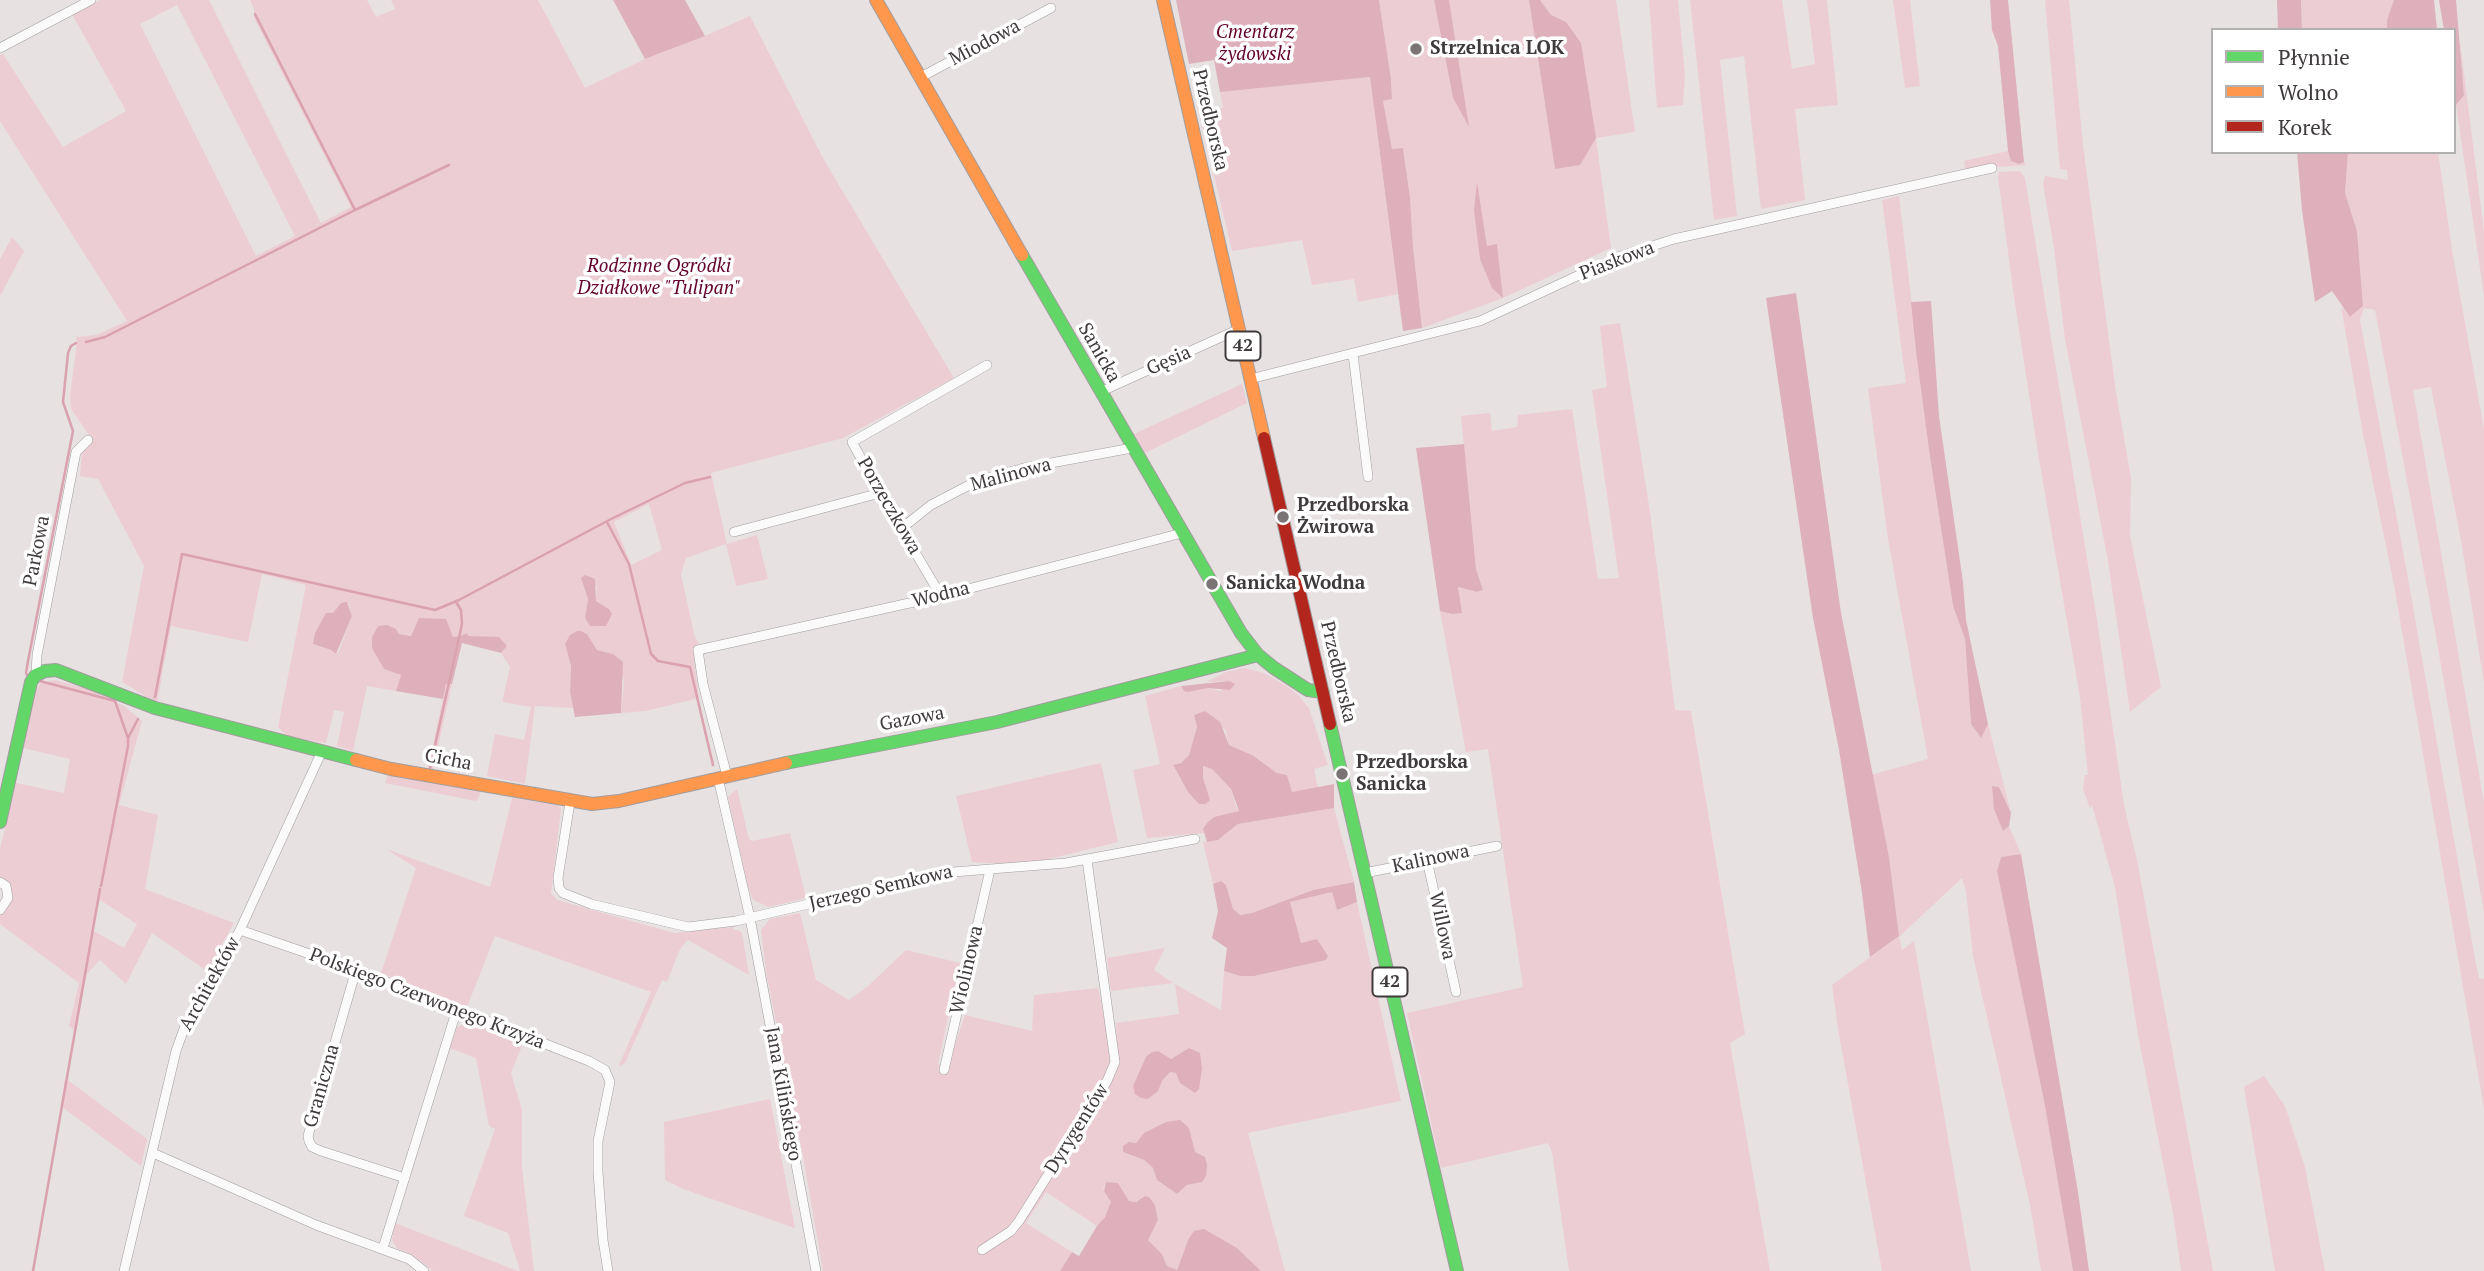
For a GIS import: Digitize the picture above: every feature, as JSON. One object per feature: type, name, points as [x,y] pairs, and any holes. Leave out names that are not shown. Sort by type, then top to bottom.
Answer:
[{"type":"street","points":[[0,48],[91,0]]},
{"type":"street","name":"Sanicka","points":[[876,0],[1237,627],[1258,655],[1308,690],[1323,692]]},
{"type":"street","name":"Przedborska","points":[[1163,0],[1457,1271]]},
{"type":"street","name":"Miodowa","points":[[919,78],[1051,8]]},
{"type":"street","name":"Piaskowa","points":[[1250,379],[1480,321],[1618,257],[1674,239],[1992,168]]},
{"type":"street","name":"Gęsia","points":[[1100,392],[1239,329]]},
{"type":"street","points":[[1353,354],[1368,477]]},
{"type":"street","name":"Porzeczkowa","points":[[941,596],[852,442],[987,365]]},
{"type":"street","name":"Parkowa","points":[[0,822],[31,682],[41,673],[39,643],[76,452],[88,440]]},
{"type":"street","name":"Malinowa","points":[[902,528],[931,505],[977,481],[1024,468],[1132,448]]},
{"type":"street","points":[[734,532],[880,493]]},
{"type":"street","name":"Wodna","points":[[723,777],[698,650],[941,596],[1182,533]]},
{"type":"street","name":"Gazowa","points":[[570,802],[603,803],[814,757],[997,722],[1258,655]]},
{"type":"street","name":"Cicha","points":[[41,673],[56,670],[155,708],[288,744],[391,769],[570,802]]},
{"type":"street","name":"Architektów","points":[[124,1271],[176,1051],[185,1026],[240,930],[322,751]]},
{"type":"street","points":[[570,802],[558,878],[559,888],[569,897],[682,926],[736,921],[751,918],[723,777]]},
{"type":"street","name":"Jerzego Semkowa","points":[[751,918],[941,873],[1027,868],[1087,860],[1195,839]]},
{"type":"street","name":"Kalinowa","points":[[1365,873],[1497,846]]},
{"type":"street","name":"Dyrygentów","points":[[982,1250],[1011,1231],[1019,1221],[1107,1081],[1115,1062],[1087,860]]},
{"type":"street","name":"Willowa","points":[[1427,860],[1456,992]]},
{"type":"street","name":"Wiolinowa","points":[[944,1070],[990,870]]},
{"type":"street","points":[[0,882],[6,886],[8,898],[0,910]]},
{"type":"street","name":"Jana Kilińskiego","points":[[751,918],[816,1271]]},
{"type":"street","name":"Polskiego Czerwonego Krzyża","points":[[240,930],[356,970],[600,1067],[609,1076],[610,1082],[598,1141],[603,1240],[608,1271]]},
{"type":"street","name":"Graniczna","points":[[356,970],[308,1136],[309,1141],[312,1147],[321,1151],[405,1178]]},
{"type":"street","points":[[383,1248],[457,1009]]},
{"type":"street","points":[[153,1153],[316,1225],[410,1259],[424,1271]]},
{"type":"green space","name":"Rodzinne Ogródki Działkowe \"Tulipan\"","points":[[100,0],[209,0],[321,223],[351,207],[254,18],[250,0],[367,0],[376,17],[395,9],[391,0],[538,0],[585,88],[645,59],[750,16],[824,160],[954,378],[843,438],[711,473],[727,544],[757,535],[768,579],[736,586],[726,544],[686,558],[681,574],[695,638],[699,643],[694,649],[694,660],[699,698],[646,711],[621,713],[624,681],[613,654],[597,650],[587,634],[565,644],[571,666],[570,692],[573,708],[535,706],[525,784],[487,776],[495,734],[524,740],[531,707],[502,702],[510,667],[501,653],[507,646],[498,637],[453,637],[445,619],[419,619],[411,636],[399,634],[387,625],[378,626],[372,637],[384,669],[401,675],[396,691],[367,686],[353,751],[337,746],[344,712],[334,710],[326,743],[288,737],[278,727],[306,585],[262,574],[248,642],[171,626],[157,703],[122,682],[144,566],[98,479],[80,476],[82,452],[89,435],[71,409],[76,337],[96,335],[127,321],[0,121],[0,55],[3,54],[63,147],[126,111],[72,14]],"holes":[[[177,5],[295,236],[256,256],[140,24]],[[649,504],[662,550],[631,565],[614,522]],[[587,577],[597,587],[596,601],[609,609],[606,625],[590,626],[585,618],[588,599],[581,578]],[[341,603],[349,604],[352,616],[339,651],[336,654],[314,644]]]},
{"type":"green space","points":[[613,0],[685,0],[705,36],[645,59]]},
{"type":"green space","name":"Cmentarz żydowski","points":[[1176,0],[1379,0],[1392,99],[1383,101],[1392,149],[1403,148],[1422,328],[1403,331],[1370,77],[1220,92],[1214,60],[1189,64]]},
{"type":"green space","points":[[1379,0],[1434,0],[1453,98],[1468,124],[1449,0],[1529,0],[1555,169],[1580,164],[1586,153],[1566,22],[1551,15],[1540,0],[1616,0],[1635,132],[1596,138],[1611,248],[1503,298],[1422,328],[1403,148],[1392,149],[1383,101],[1392,99]],"holes":[[[1477,184],[1487,246],[1497,245],[1502,297],[1480,259]]]},
{"type":"green space","points":[[1434,0],[1449,0],[1469,127],[1453,98]]},
{"type":"green space","points":[[1529,0],[1540,0],[1551,15],[1566,22],[1581,43],[1596,138],[1580,165],[1555,169]]},
{"type":"green space","points":[[1649,0],[1678,0],[1685,75],[1683,105],[1657,108]]},
{"type":"green space","points":[[1690,0],[1782,0],[1792,69],[1815,64],[1807,0],[1827,0],[1838,105],[1795,109],[1805,200],[1761,209],[1744,56],[1720,60],[1737,216],[1714,220]]},
{"type":"green space","points":[[1893,0],[1910,0],[1920,86],[1905,88]]},
{"type":"green space","points":[[1990,0],[2008,0],[2024,162],[2019,164],[2011,161],[2008,151],[1998,46],[1992,30]]},
{"type":"green space","points":[[2045,0],[2069,0],[2083,145],[2116,392],[2131,478],[2130,536],[2161,687],[2130,712],[2108,561],[2065,339],[2043,184],[2045,176],[2068,180],[2067,170],[2060,169]]},
{"type":"green space","points":[[2277,0],[2301,0],[2302,28],[2278,28]]},
{"type":"green space","points":[[2301,0],[2394,0],[2387,28],[2302,28]]},
{"type":"green space","points":[[2394,0],[2434,0],[2437,28],[2387,28]]},
{"type":"green space","points":[[2439,0],[2456,0],[2464,95],[2456,105],[2456,28],[2444,28]]},
{"type":"green space","points":[[2460,41],[2484,232],[2484,296],[2456,105],[2464,95]]},
{"type":"green space","points":[[1370,77],[1398,294],[1358,302],[1354,279],[1312,285],[1302,240],[1232,251],[1199,113],[1223,108],[1220,92]]},
{"type":"green space","points":[[2008,151],[2011,161],[2019,164],[2024,162],[2026,165],[1965,169],[1964,161]]},
{"type":"green space","points":[[2297,154],[2348,154],[2345,193],[2357,231],[2363,306],[2350,317],[2332,291],[2315,302]]},
{"type":"green space","points":[[2348,154],[2438,154],[2452,250],[2484,429],[2484,683],[2461,540],[2431,387],[2413,390],[2484,803],[2484,913],[2375,310],[2364,308],[2360,320],[2475,959],[2479,978],[2484,979],[2484,1109],[2394,585],[2362,429],[2341,306],[2350,317],[2363,306],[2357,231],[2345,193]]},
{"type":"green space","points":[[2020,171],[2025,178],[2097,620],[2124,805],[2137,860],[2213,1271],[2181,1271],[2174,1219],[2138,1035],[2115,887],[2092,805],[2090,808],[2083,789],[2085,775],[2088,775],[2080,697],[2038,453],[1998,177],[1999,172]]},
{"type":"green space","points":[[1477,182],[1487,246],[1497,244],[1503,298],[1492,288],[1480,259],[1474,210]]},
{"type":"green space","points":[[1899,196],[1930,457],[1953,606],[1965,639],[1971,724],[1980,737],[1988,724],[2011,813],[1999,787],[2004,830],[2009,826],[2021,854],[2001,857],[1997,871],[2045,1106],[2073,1271],[2041,1271],[2030,1205],[1973,956],[1966,891],[1962,878],[1899,937],[1902,950],[1914,941],[1971,1271],[1882,1271],[1838,1029],[1832,985],[1899,936],[1889,857],[1871,775],[1928,759],[1888,539],[1868,388],[1906,383],[1882,200]]},
{"type":"green space","points":[[12,237],[24,251],[0,296],[0,259]]},
{"type":"green space","points":[[1796,293],[1841,613],[1889,857],[1899,936],[1870,957],[1839,750],[1813,618],[1766,298]]},
{"type":"green space","points":[[1931,301],[1939,416],[1966,620],[1988,724],[1981,738],[1971,724],[1965,639],[1953,606],[1916,351],[1911,302]]},
{"type":"green space","points":[[1620,323],[1650,512],[1675,710],[1691,711],[1745,1034],[1730,1043],[1770,1271],[1569,1271],[1552,1152],[1548,1143],[1441,1168],[1407,1013],[1523,987],[1488,749],[1466,752],[1440,611],[1452,614],[1459,599],[1458,587],[1477,592],[1483,590],[1476,569],[1461,416],[1490,413],[1492,431],[1517,427],[1518,415],[1572,409],[1598,579],[1619,578],[1592,390],[1607,387],[1600,326]]},
{"type":"green space","points":[[1242,384],[1247,403],[1145,453],[1134,434]]},
{"type":"green space","points":[[1464,444],[1476,569],[1483,590],[1477,592],[1458,587],[1462,613],[1452,614],[1440,611],[1416,448]]},
{"type":"green space","points":[[585,575],[595,579],[596,601],[612,614],[606,626],[590,626],[585,618],[588,599],[581,578]]},
{"type":"green space","points":[[347,602],[352,616],[336,654],[313,644],[315,633],[326,613],[333,613],[341,603]]},
{"type":"green space","points":[[419,618],[446,619],[453,637],[466,633],[469,636],[499,637],[507,646],[501,653],[462,643],[452,684],[446,684],[443,699],[396,691],[401,675],[384,669],[372,648],[372,637],[378,626],[387,625],[396,629],[399,634],[411,636]]},
{"type":"green space","points":[[577,631],[587,634],[597,650],[613,654],[623,662],[621,713],[575,717],[570,692],[571,666],[565,644],[570,635]]},
{"type":"green space","points":[[1244,668],[1264,673],[1288,687],[1309,708],[1328,765],[1314,769],[1318,788],[1292,792],[1287,775],[1277,773],[1252,755],[1229,745],[1225,729],[1194,714],[1197,727],[1189,755],[1173,766],[1188,792],[1203,778],[1203,766],[1212,769],[1231,789],[1239,811],[1213,818],[1203,829],[1204,833],[1147,838],[1133,770],[1160,764],[1145,696],[1181,686],[1184,691],[1208,688],[1221,691],[1229,681],[1206,682],[1226,672]]},
{"type":"green space","points":[[55,680],[91,690],[124,706],[142,721],[119,805],[158,815],[145,889],[234,923],[207,971],[152,933],[126,984],[100,960],[87,974],[76,1031],[69,1026],[79,983],[0,924],[0,914],[11,896],[0,878],[0,849],[16,783],[64,793],[70,759],[23,748],[32,698],[40,683]],"holes":[[[100,900],[137,924],[124,948],[92,930]]]},
{"type":"green space","points":[[1229,681],[1235,684],[1230,690],[1208,688],[1187,692],[1181,686]]},
{"type":"green space","points":[[446,684],[452,684],[433,769],[428,768]]},
{"type":"green space","points":[[1205,711],[1220,722],[1229,745],[1252,755],[1277,773],[1287,775],[1292,792],[1334,784],[1334,808],[1238,824],[1218,840],[1207,842],[1203,829],[1207,823],[1214,817],[1239,811],[1231,789],[1212,769],[1203,766],[1203,778],[1210,800],[1206,804],[1199,804],[1188,792],[1173,765],[1181,763],[1189,755],[1197,727],[1194,715]]},
{"type":"green space","points":[[1101,763],[1118,842],[1041,861],[1004,864],[972,862],[956,796]]},
{"type":"green space","points":[[389,772],[481,790],[476,801],[385,783]]},
{"type":"green space","points":[[1992,786],[1999,787],[2011,813],[2009,826],[2003,831],[1994,809]]},
{"type":"green space","points":[[737,789],[749,839],[752,841],[790,833],[806,898],[769,907],[753,900],[728,797]]},
{"type":"green space","points":[[512,798],[557,805],[561,809],[551,893],[557,900],[674,933],[733,927],[742,933],[749,975],[688,940],[680,949],[667,982],[662,980],[625,1063],[620,1066],[651,992],[495,936],[467,1007],[381,973],[416,868],[386,849],[490,887]]},
{"type":"green space","points":[[1334,808],[1354,882],[1313,890],[1252,913],[1240,915],[1233,910],[1226,885],[1221,881],[1213,884],[1203,842],[1218,840],[1238,824]]},
{"type":"green space","points":[[2021,854],[2089,1271],[2073,1271],[2045,1106],[1997,871],[2001,857]]},
{"type":"green space","points":[[1221,881],[1226,885],[1233,909],[1240,915],[1313,890],[1354,882],[1357,902],[1337,910],[1332,892],[1290,902],[1301,943],[1317,939],[1328,956],[1326,960],[1254,976],[1240,976],[1224,971],[1227,948],[1212,938],[1218,911],[1213,884]]},
{"type":"green space","points":[[1332,892],[1337,910],[1357,902],[1401,1101],[1248,1133],[1285,1271],[1261,1271],[1237,1248],[1188,1240],[1177,1270],[1167,1266],[1162,1254],[1148,1240],[1158,1220],[1155,1205],[1145,1196],[1136,1202],[1129,1201],[1118,1183],[1107,1182],[1103,1188],[1111,1206],[1097,1226],[1046,1192],[1026,1223],[1072,1252],[1060,1271],[823,1271],[766,972],[761,930],[770,919],[800,913],[816,980],[849,1000],[906,950],[960,963],[938,1064],[947,1068],[965,1015],[1032,1031],[1034,995],[1098,988],[1110,1042],[1117,1041],[1116,1023],[1179,1014],[1175,984],[1221,1010],[1224,971],[1240,976],[1254,976],[1326,960],[1328,956],[1317,940],[1301,944],[1289,902]],"holes":[[[1189,1048],[1177,1073],[1170,1072],[1162,1081],[1163,1054],[1171,1059]],[[1166,1122],[1189,1129],[1202,1182],[1187,1185],[1177,1194],[1157,1180],[1153,1168],[1144,1160],[1123,1152],[1129,1142],[1135,1143]]]},
{"type":"green space","points":[[1165,948],[1154,970],[1173,983],[1111,991],[1107,958]]},
{"type":"green space","points":[[472,1022],[523,1043],[511,1073],[522,1110],[522,1167],[534,1271],[520,1271],[508,1233],[464,1216],[495,1129],[489,1126],[476,1058],[450,1048],[457,1027]]},
{"type":"green space","points":[[1189,1048],[1200,1053],[1202,1069],[1199,1089],[1195,1093],[1180,1083],[1176,1073],[1170,1072],[1158,1091],[1148,1099],[1135,1094],[1133,1086],[1146,1057],[1158,1051],[1171,1059]]},
{"type":"green space","points":[[2264,1076],[2285,1106],[2305,1167],[2325,1271],[2275,1271],[2244,1087]]},
{"type":"green space","points":[[65,1078],[147,1139],[141,1166],[61,1106]]},
{"type":"green space","points":[[770,1099],[795,1228],[683,1189],[665,1180],[664,1122]]},
{"type":"green space","points":[[1180,1120],[1189,1128],[1195,1152],[1205,1157],[1207,1165],[1206,1176],[1202,1182],[1187,1185],[1177,1194],[1157,1180],[1153,1168],[1144,1160],[1123,1152],[1123,1146],[1129,1142],[1136,1143],[1144,1133],[1166,1122]]},
{"type":"green space","points":[[1106,1182],[1118,1183],[1129,1201],[1136,1202],[1145,1196],[1155,1205],[1158,1220],[1148,1240],[1162,1254],[1167,1266],[1177,1270],[1188,1240],[1194,1231],[1204,1229],[1237,1248],[1261,1271],[1060,1271],[1072,1252],[1079,1256],[1105,1217],[1111,1202],[1104,1191]]},
{"type":"green space","points":[[395,1223],[518,1271],[433,1271],[414,1256],[397,1248],[392,1240]]},
{"type":"waterway","points":[[255,14],[355,210]]},
{"type":"waterway","points":[[86,342],[105,337],[449,165]]},
{"type":"waterway","points":[[28,677],[28,661],[73,431],[63,402],[68,353],[76,343]]},
{"type":"waterway","points":[[155,697],[182,554],[435,610],[685,483],[710,477]]},
{"type":"waterway","points":[[607,522],[629,564],[651,654],[658,661],[690,667],[713,765]]},
{"type":"waterway","points":[[430,768],[462,624],[461,610],[456,602]]},
{"type":"waterway","points":[[40,681],[115,701],[128,738],[101,886]]},
{"type":"waterway","points":[[128,738],[138,719]]},
{"type":"waterway","points":[[33,1271],[100,889]]},
{"type":"traffic: fast","points":[[1022,255],[1241,633],[1258,655],[1274,668],[1308,690],[1323,692]]},
{"type":"traffic: fast","points":[[786,763],[997,722],[1258,655]]},
{"type":"traffic: fast","points":[[0,822],[31,682],[36,675],[45,671],[56,670],[155,708],[356,760]]},
{"type":"traffic: fast","points":[[1330,724],[1457,1271]]},
{"type":"traffic: slow","points":[[876,0],[1022,255]]},
{"type":"traffic: slow","points":[[1163,0],[1264,438]]},
{"type":"traffic: slow","points":[[356,760],[391,769],[592,804],[619,801],[786,763]]},
{"type":"traffic: jam","points":[[1264,438],[1330,724]]},
{"type":"place","name":"Strzelnica LOK","points":[[1416,49]]},
{"type":"place","name":"Przedborska Żwirowa","points":[[1283,517]]},
{"type":"place","name":"Sanicka Wodna","points":[[1212,584]]},
{"type":"place","name":"Przedborska Sanicka","points":[[1342,774]]}]
